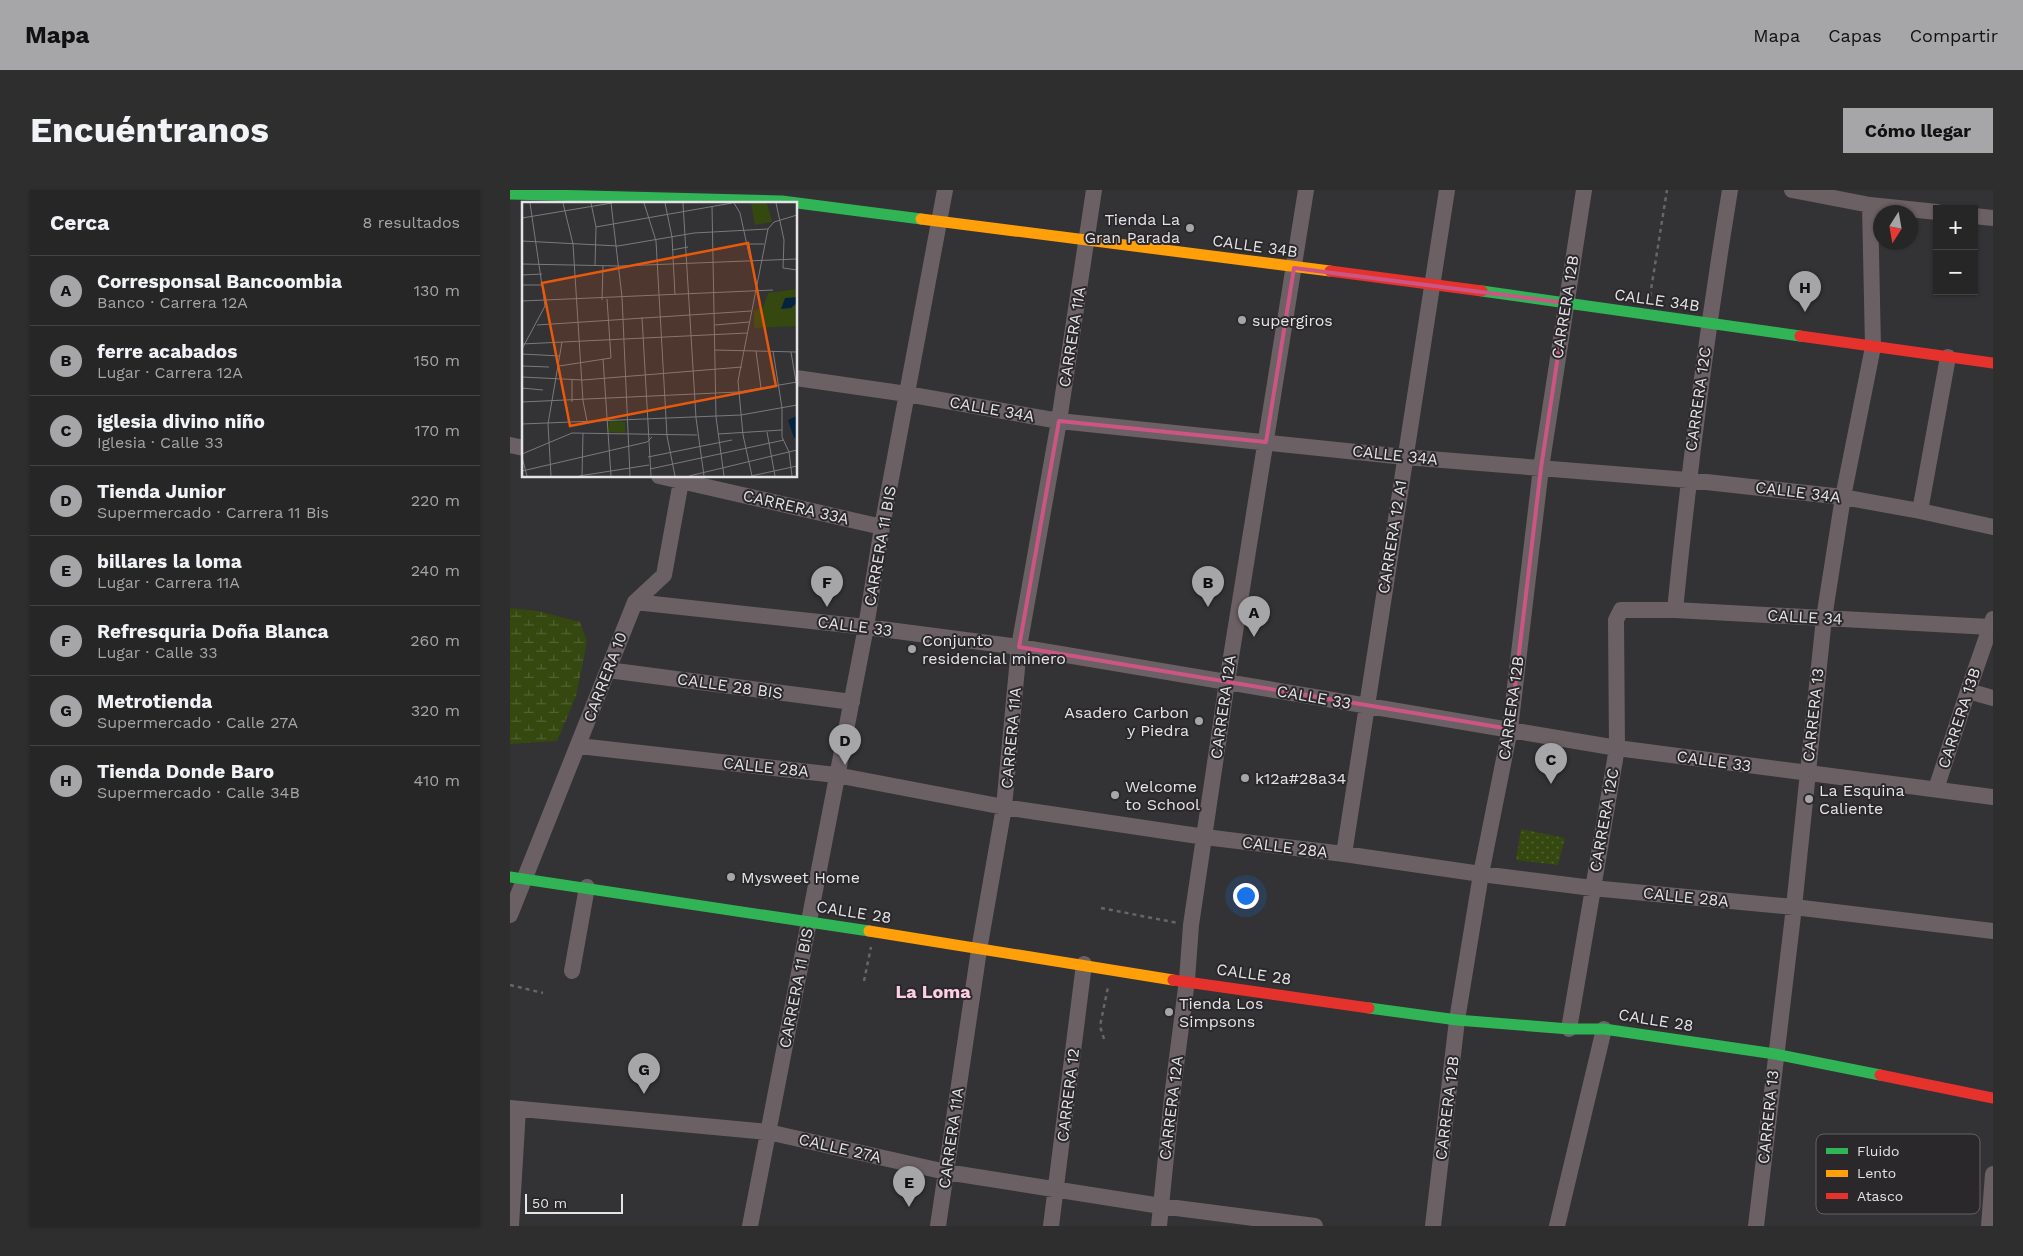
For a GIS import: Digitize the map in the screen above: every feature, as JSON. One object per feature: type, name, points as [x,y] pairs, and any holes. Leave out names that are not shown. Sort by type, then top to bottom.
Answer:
[{"type":"street","name":"CARRERA 11 BIS","points":[[750,1226],[836,775],[852,702],[882,527],[945,190]]},
{"type":"street","name":"CARRERA 11A","points":[[938,1226],[979,950],[1004,807],[1019,647],[1059,421],[1094,190]]},
{"type":"street","name":"CARRERA 12A","points":[[1159,1226],[1172,1097],[1188,980],[1191,925],[1227,682],[1306,190]]},
{"type":"street","name":"CARRERA 12 A1","points":[[1344,854],[1447,190]]},
{"type":"street","name":"CARRERA 12B","points":[[1433,1226],[1457,1020],[1481,874],[1510,729],[1541,468],[1584,190]]},
{"type":"street","name":"CARRERA 12C","points":[[1675,610],[1688,480],[1708,324],[1730,190]]},
{"type":"street","points":[[1792,190],[1870,205],[1933,212]]},
{"type":"street","name":"CALLE 34B","points":[[510,194],[618,200],[782,198],[940,222],[1432,284],[1993,363]]},
{"type":"street","name":"CARRERA 13","points":[[1756,1226],[1794,907],[1806,774],[1824,618],[1843,497],[1873,347],[1870,205]]},
{"type":"street","points":[[1978,216],[1993,218]]},
{"type":"street","points":[[1920,511],[1948,357]]},
{"type":"street","name":"CALLE 34A","points":[[798,378],[907,394],[1059,421],[1405,457],[1688,480],[1843,497],[1993,527]]},
{"type":"street","name":"CARRERA 33A","points":[[681,478],[882,527]]},
{"type":"street","name":"CARRERA 10","points":[[510,915],[518,878],[579,746],[635,602],[664,575],[681,478]]},
{"type":"street","name":"CALLE 33","points":[[635,602],[866,627],[1019,647],[1617,748],[1993,797]]},
{"type":"street","name":"CARRERA 12C","points":[[1569,1029],[1617,748],[1616,620],[1620,610]]},
{"type":"street","name":"CALLE 34","points":[[1620,610],[1675,610],[1824,618],[1992,623]]},
{"type":"street","name":"CARRERA 13B","points":[[1936,789],[1992,623]]},
{"type":"street","name":"CALLE 28 BIS","points":[[608,670],[852,702]]},
{"type":"street","points":[[1968,691],[1993,698]]},
{"type":"street","name":"CALLE 28A","points":[[579,746],[836,775],[1004,807],[1204,837],[1344,854],[1481,874],[1592,888],[1794,907],[1993,931]]},
{"type":"street","name":"CALLE 28","points":[[518,878],[874,931],[979,950],[1084,964],[1111,971],[1188,980],[1457,1020],[1569,1029],[1604,1029],[1775,1054],[1993,1098]]},
{"type":"street","points":[[572,971],[587,887]]},
{"type":"street","name":"CARRERA 12","points":[[1051,1226],[1084,964]]},
{"type":"street","points":[[1557,1226],[1604,1029]]},
{"type":"street","points":[[511,1226],[514,1109]]},
{"type":"street","name":"CALLE 27A","points":[[514,1109],[768,1132],[946,1172],[1056,1191],[1315,1226]]},
{"type":"street","points":[[1991,1217],[1993,1174]]},
{"type":"path","points":[[1647,315],[1668,190]]},
{"type":"path","points":[[1101,908],[1191,925]]},
{"type":"path","points":[[864,981],[874,931]]},
{"type":"path","points":[[1104,1039],[1100,1026],[1111,971]]},
{"type":"path","points":[[510,985],[543,993]]},
{"type":"highlighted area","points":[[1294,268],[1566,303],[1541,468],[1510,729],[1019,647],[1059,421],[1266,442]]},
{"type":"green space","points":[[510,608],[538,611],[580,622],[587,642],[576,696],[557,741],[510,744]]},
{"type":"green space","points":[[1521,829],[1565,838],[1558,865],[1516,860]]},
{"type":"traffic: fast","points":[[510,194],[790,202]]},
{"type":"traffic: fast","points":[[798,203],[921,219]]},
{"type":"traffic: fast","points":[[1482,291],[1800,336]]},
{"type":"traffic: fast","points":[[510,877],[869,931]]},
{"type":"traffic: fast","points":[[1369,1008],[1457,1020],[1569,1029],[1604,1029],[1775,1054],[1880,1075]]},
{"type":"traffic: slow","points":[[921,219],[1330,271]]},
{"type":"traffic: slow","points":[[869,931],[1173,980]]},
{"type":"traffic: jam","points":[[1330,271],[1482,291]]},
{"type":"traffic: jam","points":[[1800,336],[1993,363]]},
{"type":"traffic: jam","points":[[1173,980],[1369,1008]]},
{"type":"traffic: jam","points":[[1880,1075],[1993,1098]]},
{"type":"place","name":"Tienda La Gran Parada","points":[[1190,228]]},
{"type":"place","name":"Tienda Donde Baro","points":[[1805,312]]},
{"type":"place","name":"supergiros","points":[[1242,320]]},
{"type":"place","name":"Refresquria Doña Blanca","points":[[827,607]]},
{"type":"place","name":"ferre acabados","points":[[1208,607]]},
{"type":"place","name":"Corresponsal Bancoombia","points":[[1254,637]]},
{"type":"place","name":"Conjunto residencial minero","points":[[912,649]]},
{"type":"place","name":"Asadero Carbon y Piedra","points":[[1199,721]]},
{"type":"place","name":"Tienda Junior","points":[[845,765]]},
{"type":"place","name":"k12a#28a34","points":[[1245,778]]},
{"type":"place","name":"iglesia divino niño","points":[[1551,784]]},
{"type":"place","name":"Welcome to School","points":[[1115,795]]},
{"type":"place","name":"La Esquina Caliente","points":[[1809,799]]},
{"type":"place","name":"Mysweet Home","points":[[731,877]]},
{"type":"place","name":"Tienda Los Simpsons","points":[[1169,1012]]},
{"type":"place","name":"Metrotienda","points":[[644,1094]]},
{"type":"place","name":"billares la loma","points":[[909,1207]]},
{"type":"district","name":"La Loma","points":[[933,991]]}]
